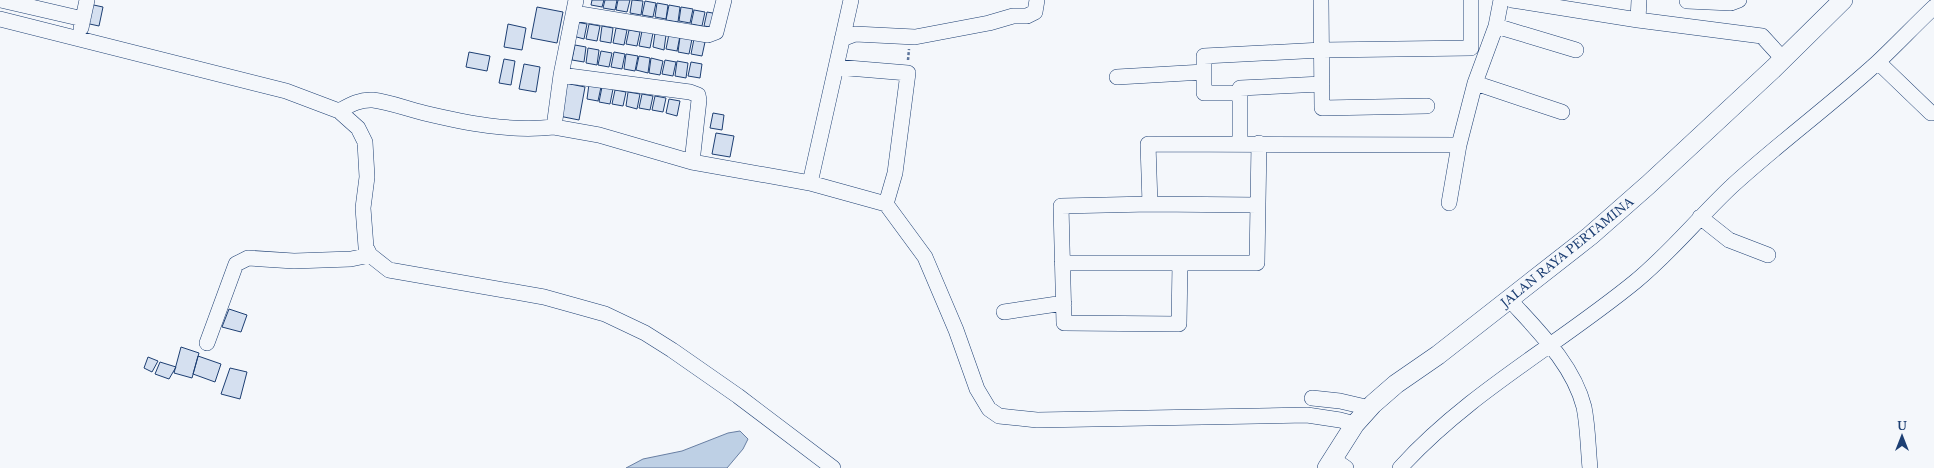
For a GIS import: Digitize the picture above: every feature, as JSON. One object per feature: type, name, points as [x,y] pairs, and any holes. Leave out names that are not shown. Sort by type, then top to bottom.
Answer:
[{"type":"main road","name":"JALAN RAYA PERTAMINA","points":[[1335,465],[1356,424],[1370,408],[1396,384],[1438,355],[1590,236],[1648,185],[1783,59],[1843,0]]},
{"type":"street","points":[[1,0],[83,18]]},
{"type":"street","points":[[78,38],[87,0]]},
{"type":"street","points":[[554,126],[561,75],[575,6],[708,35],[716,32],[724,0]]},
{"type":"street","points":[[810,183],[851,0]]},
{"type":"street","points":[[842,39],[855,34],[915,37],[989,23],[1012,16],[1031,15],[1036,10],[1037,0]]},
{"type":"street","points":[[1321,0],[1322,108],[1427,106]]},
{"type":"street","points":[[1231,93],[1204,93],[1204,56],[1322,50],[1471,48],[1471,0]]},
{"type":"street","points":[[1448,203],[1459,145],[1476,83],[1496,26],[1501,0]]},
{"type":"street","points":[[1512,0],[1638,20],[1762,36],[1783,59]]},
{"type":"street","points":[[1638,20],[1639,0]]},
{"type":"street","points":[[1687,0],[1687,2],[1731,3],[1739,0]]},
{"type":"street","points":[[1400,468],[1447,421],[1502,378],[1551,346],[1666,255],[1700,218],[1759,162],[1878,62],[1934,7]]},
{"type":"street","points":[[0,19],[286,91],[339,111],[358,128],[366,142],[368,177],[364,208],[366,247],[370,255],[389,270],[544,297],[605,314],[645,333],[672,350],[738,396],[833,468]]},
{"type":"street","points":[[1496,26],[1576,50]]},
{"type":"street","points":[[1878,62],[1931,113]]},
{"type":"street","points":[[836,67],[908,73],[895,173],[886,204]]},
{"type":"street","points":[[1117,77],[1204,72]]},
{"type":"street","points":[[561,75],[690,92],[698,95],[699,100],[692,162]]},
{"type":"street","points":[[1476,83],[1562,112]]},
{"type":"street","points":[[1240,144],[1240,88],[1322,84]]},
{"type":"street","points":[[339,111],[356,102],[373,100],[431,115],[502,127],[534,129],[554,126],[599,135],[692,162],[810,183],[886,204],[925,257],[946,304],[977,389],[989,409],[999,416],[1038,420],[1307,415],[1356,424]]},
{"type":"street","points":[[1150,204],[1148,144],[1259,143],[1459,145]]},
{"type":"street","points":[[1062,263],[1258,263],[1259,143]]},
{"type":"street","points":[[1180,263],[1179,324],[1064,323],[1061,206],[1150,204],[1258,205]]},
{"type":"street","points":[[1700,218],[1730,240],[1768,255]]},
{"type":"street","points":[[207,343],[236,264],[248,258],[294,261],[351,259],[370,255]]},
{"type":"street","points":[[1509,299],[1551,346],[1576,383],[1584,407],[1590,468]]},
{"type":"street","points":[[1004,312],[1064,303]]},
{"type":"street","points":[[1312,398],[1340,401],[1370,408]]},
{"type":"path","points":[[908,73],[910,40],[915,37]]},
{"type":"water","points":[[740,431],[748,439],[743,449],[727,468],[626,468],[643,459],[682,451],[728,433]]},
{"type":"building","points":[[592,0],[604,0],[602,7],[591,5]]},
{"type":"building","points":[[605,0],[617,0],[615,10],[603,8]]},
{"type":"building","points":[[618,0],[630,0],[627,12],[616,10]]},
{"type":"building","points":[[632,0],[643,1],[641,15],[630,13]]},
{"type":"building","points":[[645,1],[656,3],[653,17],[642,15]]},
{"type":"building","points":[[657,3],[668,5],[666,19],[655,17]]},
{"type":"building","points":[[89,4],[103,7],[99,26],[85,23]]},
{"type":"building","points":[[669,5],[680,7],[678,22],[666,20]]},
{"type":"building","points":[[537,7],[563,12],[557,43],[531,38]]},
{"type":"building","points":[[681,7],[693,9],[690,23],[679,21]]},
{"type":"building","points":[[694,10],[705,12],[702,26],[691,24]]},
{"type":"building","points":[[707,12],[718,14],[716,28],[704,26]]},
{"type":"building","points":[[576,22],[587,24],[584,39],[573,36]]},
{"type":"building","points":[[508,24],[526,28],[522,50],[504,47]]},
{"type":"building","points":[[589,24],[600,26],[597,41],[586,39]]},
{"type":"building","points":[[602,26],[613,28],[611,43],[600,41]]},
{"type":"building","points":[[616,28],[627,30],[624,45],[613,43]]},
{"type":"building","points":[[629,30],[640,32],[637,46],[626,44]]},
{"type":"building","points":[[642,31],[653,33],[650,48],[639,46]]},
{"type":"building","points":[[655,33],[666,35],[664,50],[653,47]]},
{"type":"building","points":[[669,34],[680,36],[677,51],[666,49]]},
{"type":"building","points":[[680,37],[692,39],[689,54],[678,52]]},
{"type":"building","points":[[694,39],[705,42],[702,56],[691,54]]},
{"type":"building","points":[[575,45],[586,47],[584,62],[572,60]]},
{"type":"building","points":[[588,48],[599,50],[597,65],[586,63]]},
{"type":"building","points":[[601,51],[612,53],[609,67],[598,65]]},
{"type":"building","points":[[469,52],[490,56],[487,71],[466,67]]},
{"type":"building","points":[[614,52],[625,54],[622,69],[611,67]]},
{"type":"building","points":[[626,54],[638,56],[635,71],[624,69]]},
{"type":"building","points":[[639,56],[650,58],[648,73],[636,70]]},
{"type":"building","points":[[651,58],[663,61],[660,75],[649,73]]},
{"type":"building","points":[[504,59],[515,61],[511,85],[499,83]]},
{"type":"building","points":[[665,60],[676,62],[673,76],[662,74]]},
{"type":"building","points":[[677,61],[688,63],[686,78],[675,76]]},
{"type":"building","points":[[691,62],[702,64],[700,78],[688,76]]},
{"type":"building","points":[[524,64],[540,67],[536,92],[519,89]]},
{"type":"building","points":[[565,83],[585,87],[579,120],[559,116]]},
{"type":"building","points":[[589,84],[601,87],[598,101],[587,99]]},
{"type":"building","points":[[602,87],[613,89],[610,104],[599,102]]},
{"type":"building","points":[[615,90],[626,92],[623,106],[612,104]]},
{"type":"building","points":[[628,92],[640,94],[637,109],[626,106]]},
{"type":"building","points":[[642,94],[653,96],[650,110],[639,108]]},
{"type":"building","points":[[655,96],[666,98],[663,112],[652,110]]},
{"type":"building","points":[[669,99],[680,101],[677,116],[666,113]]},
{"type":"building","points":[[713,113],[724,115],[722,130],[710,128]]},
{"type":"building","points":[[716,133],[734,136],[730,157],[712,154]]},
{"type":"building","points":[[229,309],[247,315],[241,332],[222,327]]},
{"type":"building","points":[[181,347],[199,353],[192,378],[174,373]]},
{"type":"building","points":[[198,356],[221,364],[215,382],[193,374]]},
{"type":"building","points":[[148,357],[158,361],[152,372],[144,368]]},
{"type":"building","points":[[160,362],[176,367],[169,379],[155,374]]},
{"type":"building","points":[[230,368],[247,372],[240,399],[221,394]]}]
